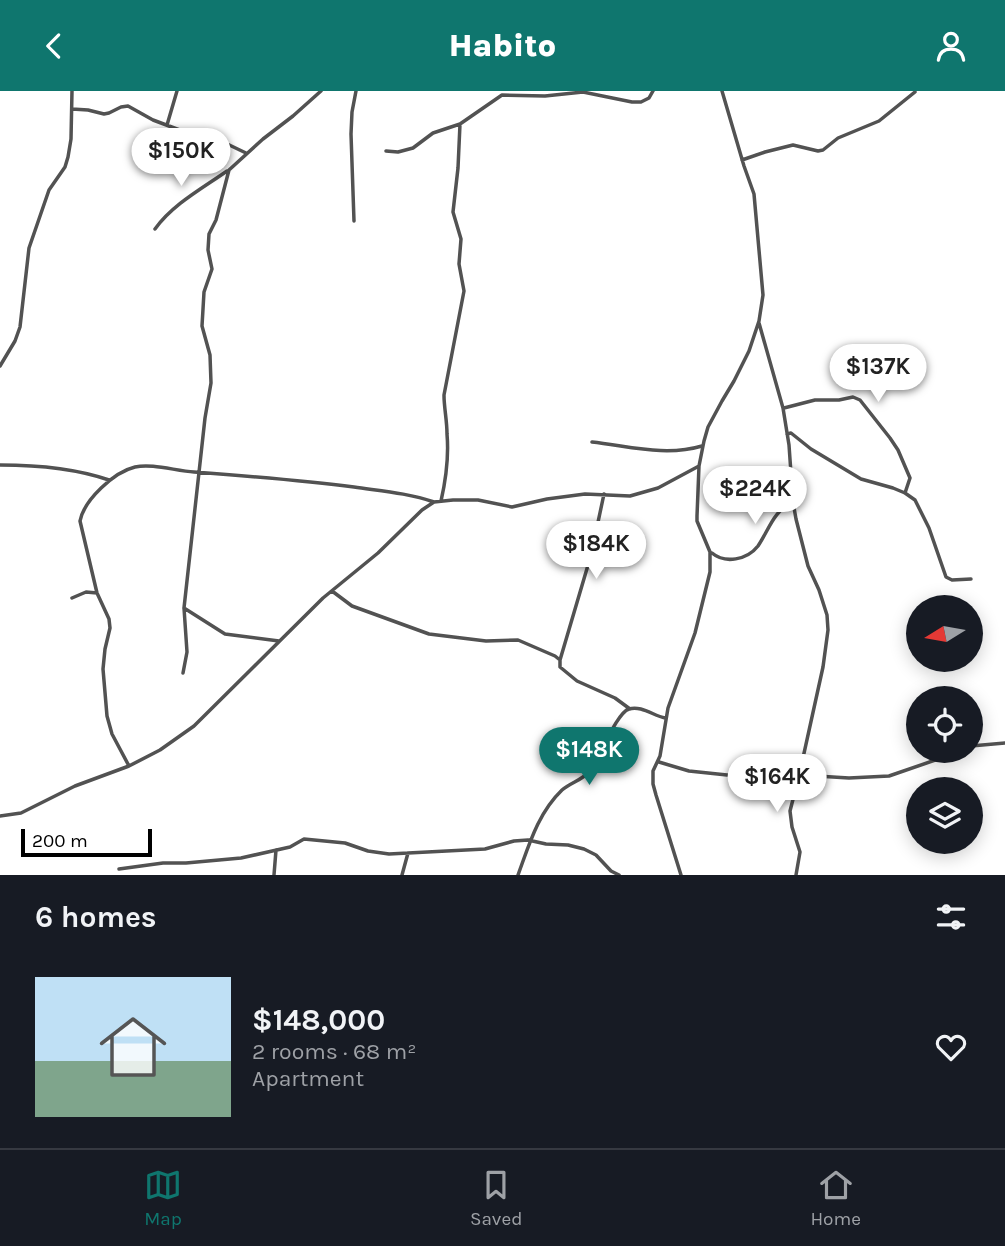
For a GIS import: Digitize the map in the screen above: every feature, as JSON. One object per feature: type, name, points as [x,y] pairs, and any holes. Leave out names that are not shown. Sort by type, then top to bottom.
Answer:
[{"type":"street","points":[[0,366],[20,327],[29,248],[49,190],[65,167],[68,157],[72,91]]},
{"type":"street","points":[[167,125],[177,91]]},
{"type":"street","points":[[155,229],[188,198],[229,170],[321,91]]},
{"type":"street","points":[[354,221],[351,134],[356,91]]},
{"type":"street","points":[[386,151],[413,148],[433,133],[460,124],[502,95],[545,96],[583,92],[614,100],[637,102],[649,98],[653,91]]},
{"type":"street","points":[[681,875],[653,784],[653,771],[659,762],[671,696],[695,633],[711,563],[710,552],[697,521],[702,446],[708,426],[749,351],[764,295],[752,185],[722,91]]},
{"type":"street","points":[[742,160],[793,145],[823,150],[838,138],[879,121],[915,92]]},
{"type":"street","points":[[72,109],[104,114],[128,106],[153,120],[193,135],[223,142],[246,153]]},
{"type":"street","points":[[441,501],[447,473],[448,447],[444,395],[464,291],[459,264],[461,239],[453,212],[460,124]]},
{"type":"street","points":[[183,673],[187,652],[184,608],[211,383],[210,355],[202,325],[204,292],[212,269],[209,234],[216,220],[229,170]]},
{"type":"street","points":[[759,321],[783,408],[793,502],[806,558],[827,615],[828,630],[823,667],[789,811],[800,852],[796,875]]},
{"type":"street","points":[[783,408],[815,400],[853,397],[860,400],[900,455],[909,478],[905,493]]},
{"type":"street","points":[[787,434],[791,433],[811,449],[861,479],[905,493],[915,500],[946,577],[953,580],[971,579]]},
{"type":"street","points":[[592,442],[664,452],[702,446]]},
{"type":"street","points":[[0,465],[53,467],[109,480]]},
{"type":"street","points":[[129,766],[112,734],[107,716],[103,669],[109,619],[97,593],[80,518],[109,480],[129,469],[139,466],[308,481],[395,493],[434,502],[478,500],[512,507],[572,496],[639,494],[658,488],[699,466]]},
{"type":"street","points":[[604,494],[591,555],[560,660],[561,667],[577,681],[615,698],[631,709]]},
{"type":"street","points":[[0,816],[21,813],[75,786],[129,766],[160,750],[194,726],[332,591],[434,502]]},
{"type":"street","points":[[710,552],[721,559],[732,560],[750,554],[757,548],[770,523],[793,502]]},
{"type":"street","points":[[332,591],[352,606],[429,634],[492,641],[519,640],[560,660]]},
{"type":"street","points":[[72,598],[86,592],[97,593]]},
{"type":"street","points":[[184,608],[225,634],[281,641]]},
{"type":"street","points":[[518,875],[536,827],[551,803],[566,787],[588,773],[626,711],[639,709],[665,718]]},
{"type":"street","points":[[983,745],[1005,743]]},
{"type":"street","points":[[659,762],[689,771],[727,775],[849,778],[889,776],[927,763]]},
{"type":"street","points":[[119,869],[241,858],[290,847],[304,839],[345,843],[389,855],[485,849],[514,841],[531,841],[584,849],[596,855],[611,871],[619,875]]},
{"type":"street","points":[[274,875],[276,850]]},
{"type":"street","points":[[402,875],[408,853]]}]
